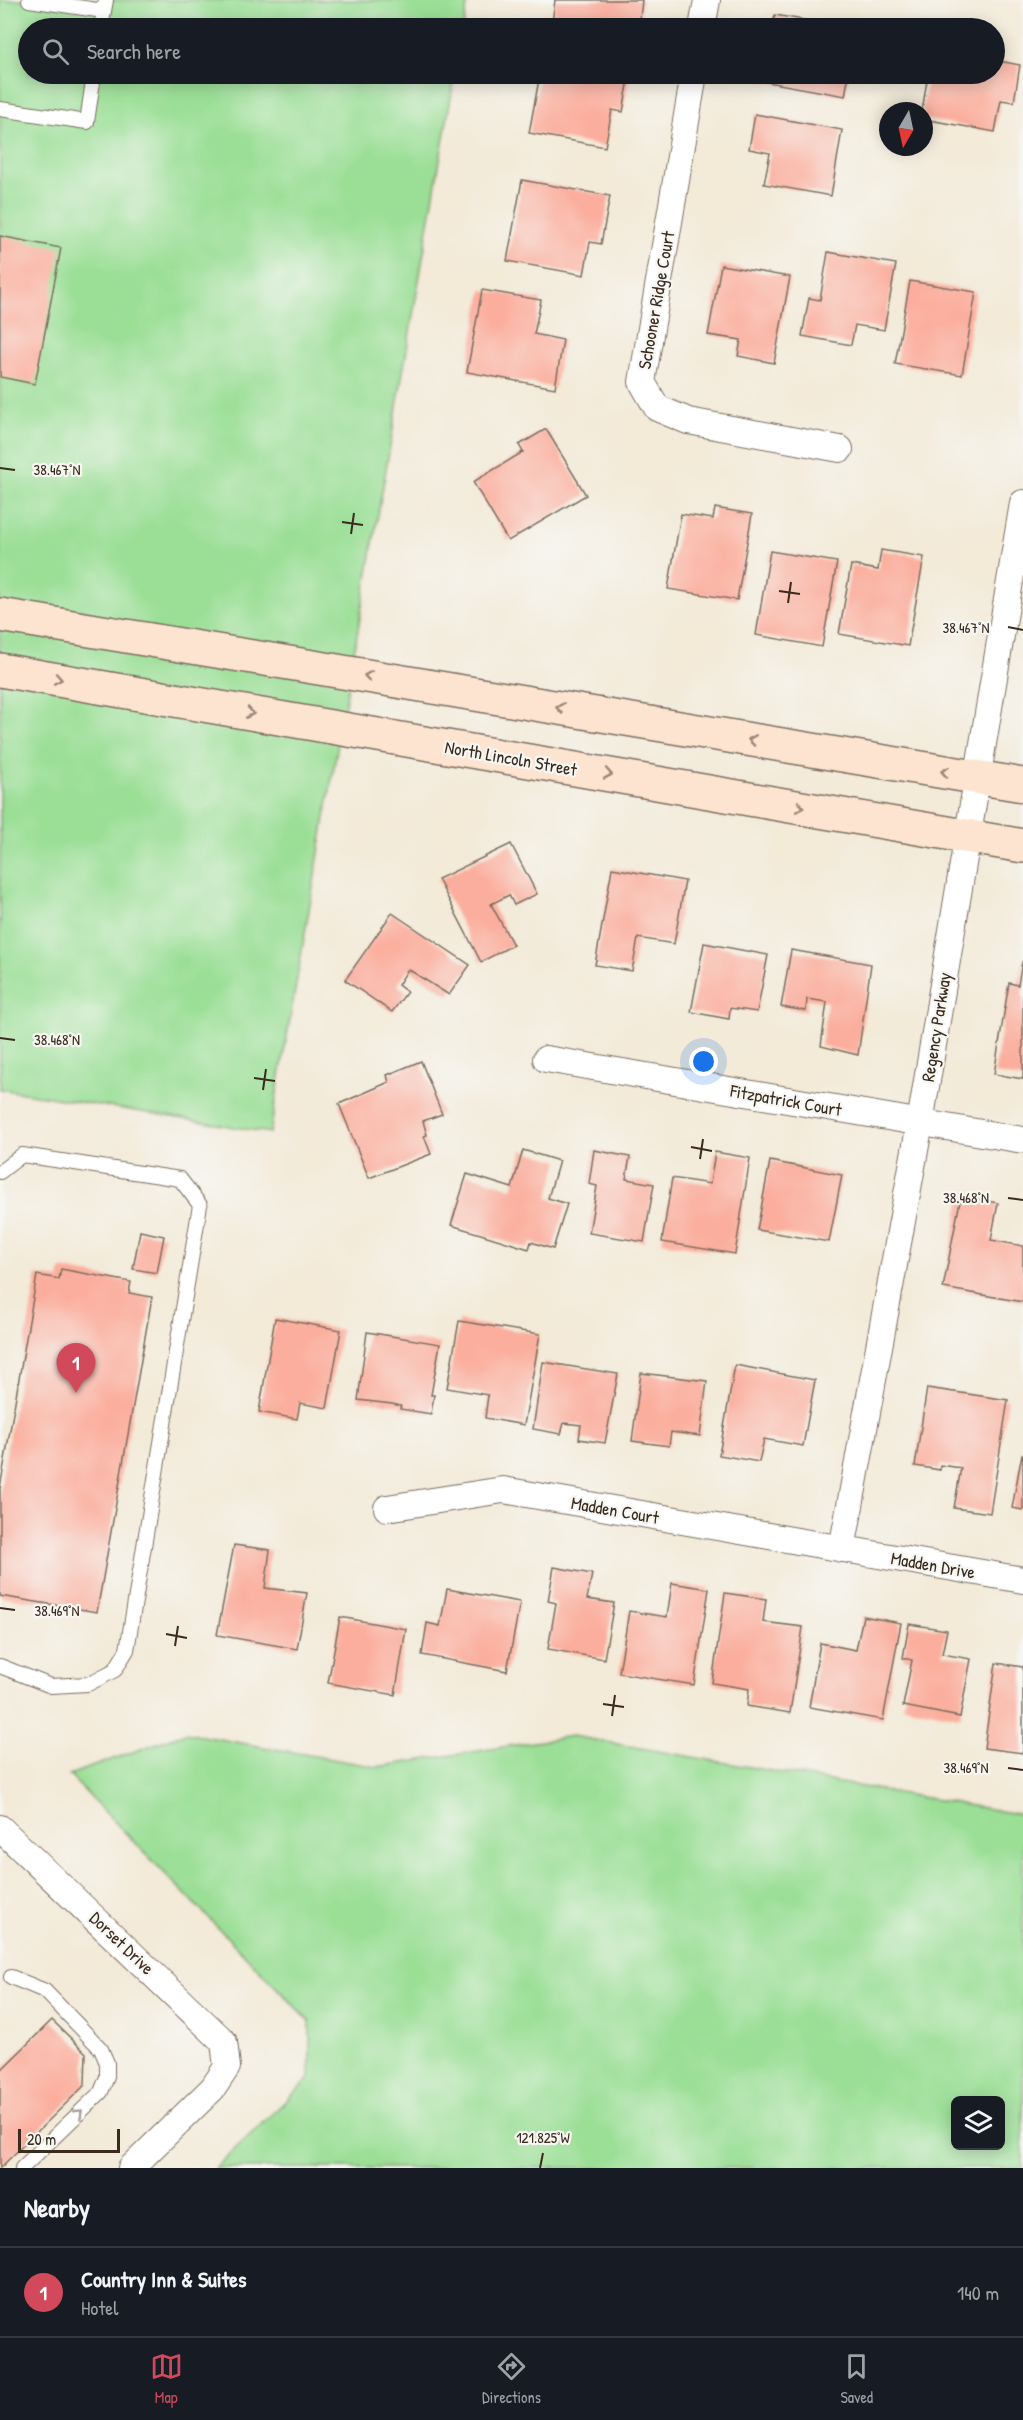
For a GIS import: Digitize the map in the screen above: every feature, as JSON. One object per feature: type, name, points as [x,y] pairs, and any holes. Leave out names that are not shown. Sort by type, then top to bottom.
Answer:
[{"type":"street","points":[[703,18],[706,0]]},
{"type":"street","name":"Schooner Ridge Court","points":[[692,84],[642,382],[657,408],[688,421],[840,449]]},
{"type":"street","name":"Regency Parkway","points":[[842,1549],[920,1123],[1023,503]]},
{"type":"street","points":[[0,615],[1023,785]]},
{"type":"street","name":"North Lincoln Street","points":[[0,669],[1023,846]]},
{"type":"street","name":"Fitzpatrick Court","points":[[546,1059],[1023,1140]]},
{"type":"street","name":"Madden Court","points":[[387,1508],[503,1490],[842,1549]]},
{"type":"street","name":"Madden Drive","points":[[842,1549],[1023,1580]]},
{"type":"street","name":"Dorset Drive","points":[[0,1828],[224,2042],[227,2067],[213,2088],[131,2168]]},
{"type":"lane","points":[[30,0],[105,6]]},
{"type":"lane","points":[[0,109],[87,122],[93,84]]},
{"type":"lane","points":[[0,1172],[22,1155],[180,1179],[200,1205],[127,1650],[115,1670],[88,1684],[51,1686],[0,1666]]},
{"type":"lane","points":[[12,1977],[45,1990],[101,2049],[107,2063],[107,2077],[101,2092],[22,2168]]},
{"type":"green space","points":[[0,0],[468,0],[465,18],[18,18],[18,84],[453,84],[270,1133],[0,1089]]},
{"type":"green space","points":[[185,1733],[377,1767],[572,1736],[1023,1815],[1023,2168],[215,2168],[310,2078],[310,2022],[69,1775]]},
{"type":"building","points":[[555,0],[642,0],[640,18],[553,18]]},
{"type":"building","points":[[775,15],[792,18],[774,18]]},
{"type":"building","points":[[1005,62],[1020,65],[1014,102],[1001,100],[995,132],[933,121],[933,102],[923,102],[926,84],[1005,84]]},
{"type":"building","points":[[538,84],[628,84],[623,112],[612,110],[605,147],[529,133]]},
{"type":"building","points":[[779,84],[847,84],[845,96]]},
{"type":"building","points":[[755,114],[842,130],[831,196],[764,184],[770,153],[749,149]]},
{"type":"building","points":[[522,180],[610,196],[601,244],[590,242],[584,275],[507,261]]},
{"type":"building","points":[[0,236],[61,248],[35,384],[0,377]]},
{"type":"building","points":[[828,252],[896,264],[884,330],[855,325],[851,345],[802,336],[809,298],[820,300]]},
{"type":"building","points":[[721,265],[790,277],[774,363],[738,356],[741,340],[708,335]]},
{"type":"building","points":[[910,281],[976,292],[962,375],[895,364]]},
{"type":"building","points":[[482,290],[541,300],[534,334],[563,340],[555,388],[467,372]]},
{"type":"building","points":[[546,429],[586,495],[508,541],[473,482],[523,452],[519,445]]},
{"type":"building","points":[[715,508],[752,514],[737,600],[668,589],[681,514],[713,519]]},
{"type":"building","points":[[881,550],[924,557],[908,646],[839,634],[851,565],[878,570]]},
{"type":"building","points":[[770,551],[837,562],[822,647],[756,635]]},
{"type":"building","points":[[511,844],[537,894],[514,905],[509,895],[491,904],[513,945],[481,962],[438,879]]},
{"type":"building","points":[[612,868],[685,881],[674,944],[638,938],[632,971],[595,965]]},
{"type":"building","points":[[392,913],[470,965],[449,995],[408,969],[398,985],[407,992],[392,1012],[345,980]]},
{"type":"building","points":[[704,943],[768,955],[757,1012],[730,1008],[729,1019],[691,1012]]},
{"type":"building","points":[[791,950],[871,964],[858,1055],[821,1046],[827,1002],[807,999],[806,1011],[781,1007]]},
{"type":"building","points":[[1022,962],[1023,1079],[994,1074],[1009,983],[1018,985]]},
{"type":"building","points":[[421,1061],[442,1114],[423,1121],[427,1135],[424,1136],[431,1154],[369,1178],[339,1104],[389,1082],[387,1075]]},
{"type":"building","points":[[523,1150],[559,1161],[548,1198],[567,1204],[553,1249],[531,1242],[529,1249],[451,1225],[467,1174],[512,1188]]},
{"type":"building","points":[[594,1150],[630,1157],[626,1179],[654,1184],[644,1242],[589,1233],[597,1186],[589,1184]]},
{"type":"building","points":[[715,1152],[750,1158],[735,1254],[662,1242],[672,1178],[710,1184]]},
{"type":"building","points":[[770,1161],[842,1175],[829,1242],[757,1230]]},
{"type":"building","points":[[961,1196],[998,1203],[991,1240],[1023,1246],[1023,1302],[943,1288]]},
{"type":"building","points":[[140,1231],[164,1236],[157,1273],[133,1269]]},
{"type":"building","points":[[61,1269],[131,1282],[129,1293],[152,1297],[97,1612],[0,1596],[0,1488],[37,1275],[59,1279]]},
{"type":"building","points":[[275,1318],[341,1330],[327,1408],[300,1403],[297,1419],[259,1412]]},
{"type":"building","points":[[459,1321],[540,1334],[524,1425],[485,1418],[488,1395],[447,1388]]},
{"type":"building","points":[[367,1332],[440,1344],[431,1395],[434,1395],[431,1414],[400,1409],[401,1406],[392,1404],[358,1400]]},
{"type":"building","points":[[543,1362],[618,1374],[605,1443],[579,1439],[581,1425],[564,1423],[561,1434],[533,1429]]},
{"type":"building","points":[[735,1365],[815,1380],[803,1446],[764,1439],[759,1462],[719,1455]]},
{"type":"building","points":[[641,1373],[707,1381],[700,1436],[671,1432],[669,1446],[632,1441]]},
{"type":"building","points":[[927,1388],[1008,1400],[990,1513],[954,1508],[961,1468],[940,1465],[940,1470],[915,1466]]},
{"type":"building","points":[[1023,1454],[1023,1510],[1012,1508]]},
{"type":"building","points":[[234,1545],[270,1550],[265,1588],[307,1593],[297,1649],[217,1635]]},
{"type":"building","points":[[554,1567],[592,1574],[587,1599],[614,1603],[604,1659],[548,1649],[556,1603],[548,1601]]},
{"type":"building","points":[[672,1583],[709,1589],[694,1685],[619,1673],[629,1611],[667,1617]]},
{"type":"building","points":[[447,1589],[520,1602],[507,1671],[422,1655],[427,1623],[440,1626]]},
{"type":"building","points":[[725,1593],[766,1599],[763,1622],[803,1627],[790,1713],[747,1706],[749,1689],[712,1683]]},
{"type":"building","points":[[863,1616],[901,1623],[883,1720],[809,1707],[820,1643],[856,1650]]},
{"type":"building","points":[[340,1617],[406,1629],[395,1695],[328,1683]]},
{"type":"building","points":[[909,1624],[947,1630],[942,1654],[971,1659],[960,1717],[903,1706],[912,1660],[903,1658]]},
{"type":"building","points":[[996,1663],[1023,1667],[1023,1753],[984,1748]]},
{"type":"building","points":[[52,2020],[86,2053],[85,2085],[0,2168],[0,2071]]},
{"type":"place","name":"Country Inn & Suites","points":[[76,1393]]}]
